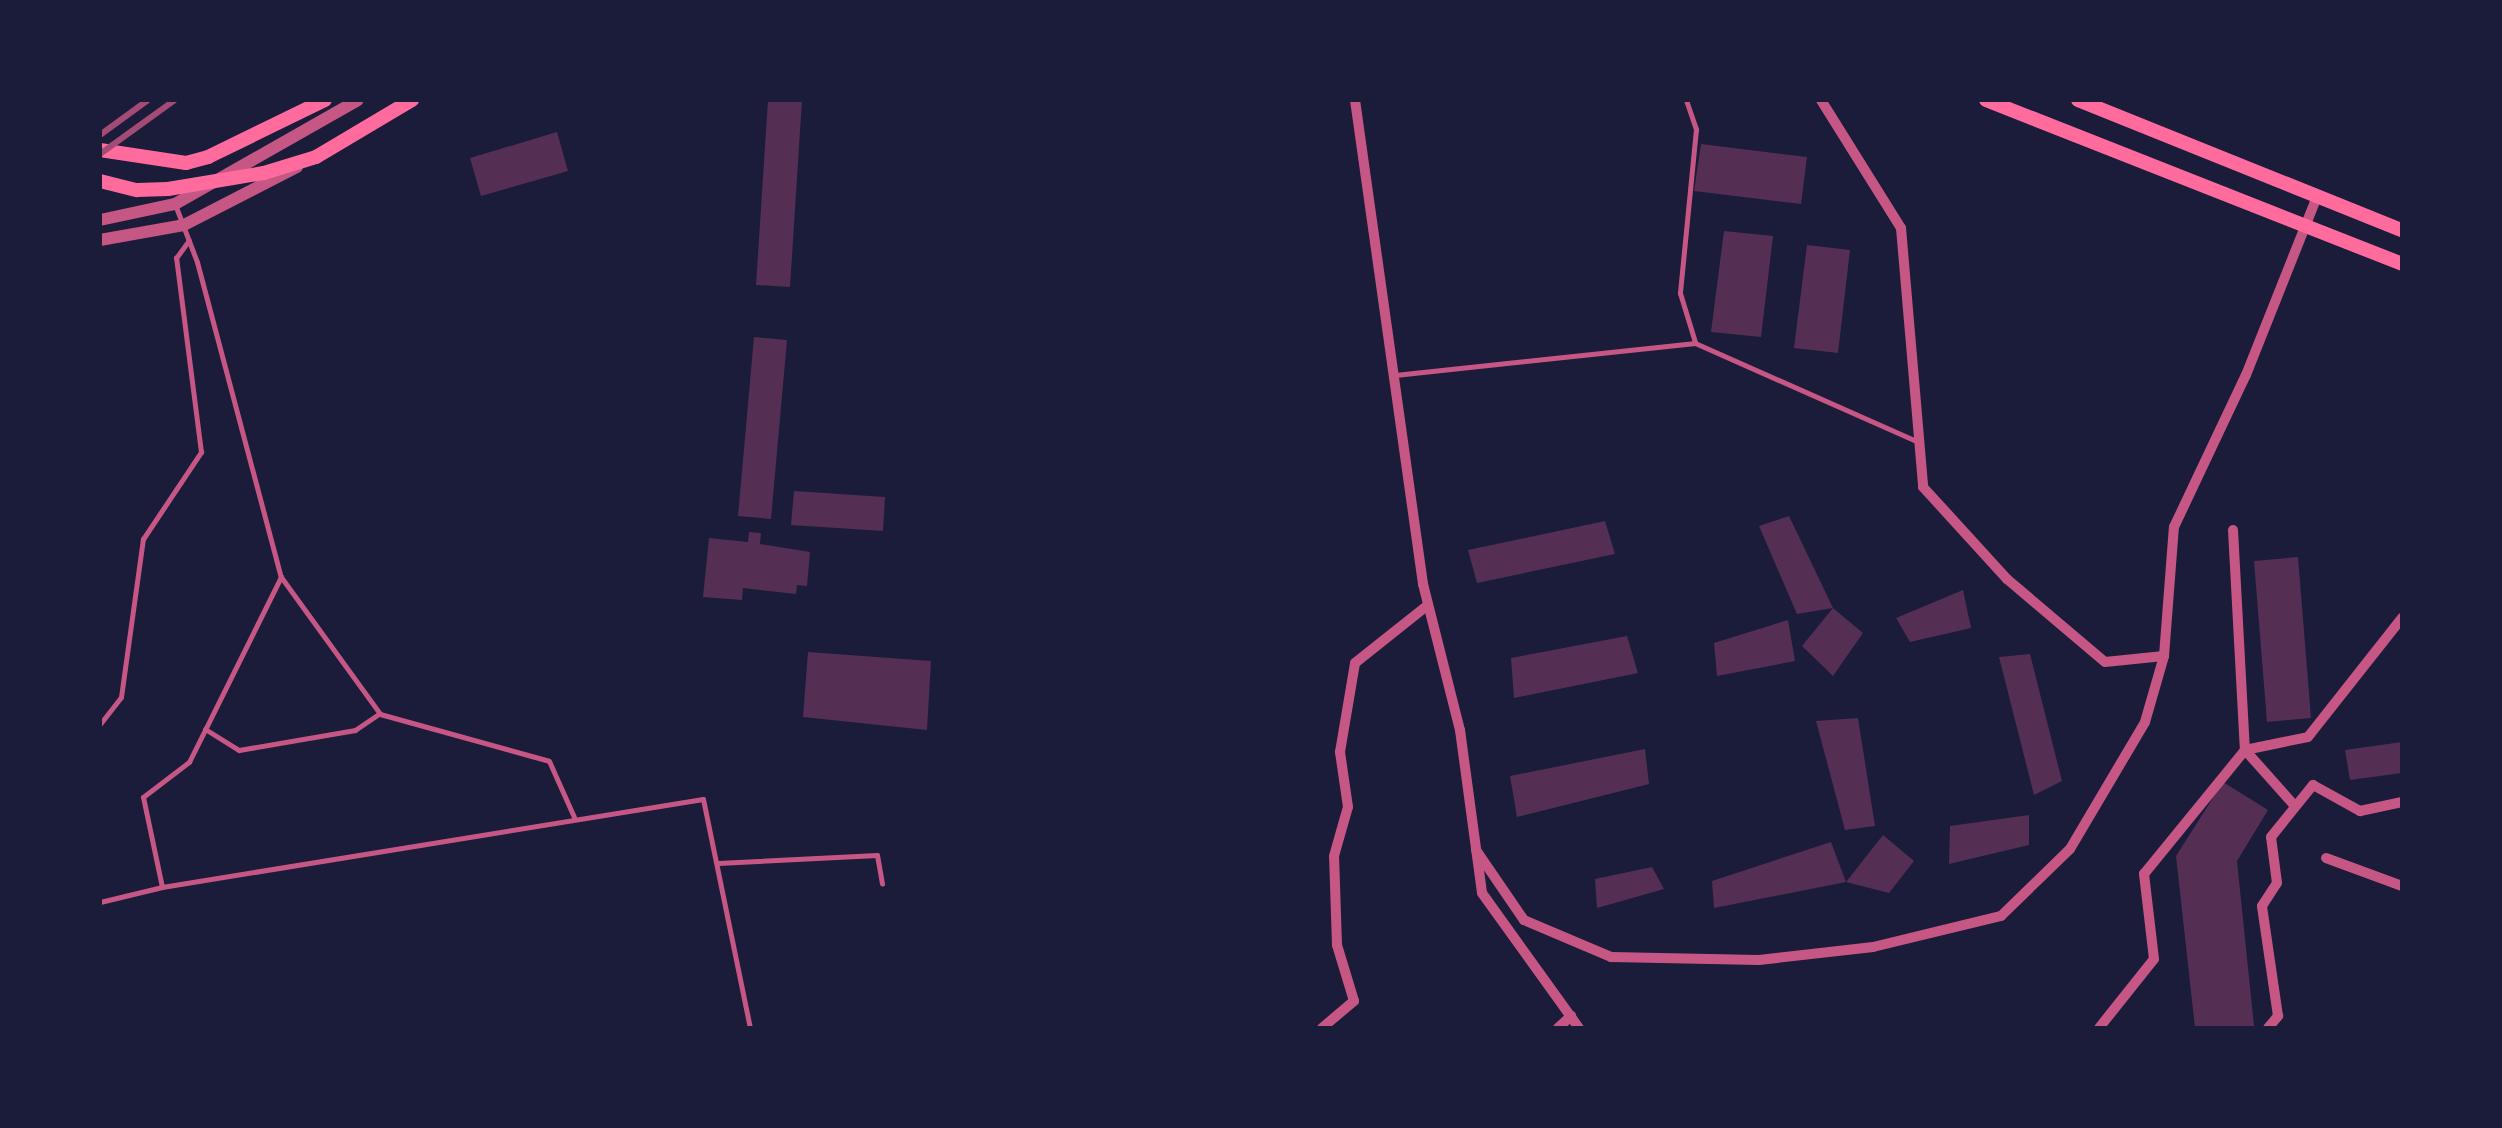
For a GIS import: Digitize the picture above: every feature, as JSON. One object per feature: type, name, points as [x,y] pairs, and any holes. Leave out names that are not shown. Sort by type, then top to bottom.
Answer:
[{"type":"main road","points":[[100,150],[186,163],[208,157],[325,100]]},
{"type":"main road","points":[[100,181],[136,190],[218,181],[316,157],[412,100]]},
{"type":"main road","points":[[1986,100],[2402,264]]},
{"type":"main road","points":[[2078,100],[2402,230]]},
{"type":"street","points":[[100,220],[175,204],[358,100]]},
{"type":"street","points":[[1355,100],[1428,604],[1460,730],[1482,893],[1579,1028]]},
{"type":"street","points":[[1821,100],[1901,228],[1923,487],[2007,579],[2106,662],[2164,656]]},
{"type":"street","points":[[100,240],[184,225],[316,157]]},
{"type":"street","points":[[1476,850],[1524,920],[1611,956],[1759,960],[1873,947],[2001,916],[2070,850],[2145,722],[2164,656],[2174,526],[2246,375],[2316,197]]},
{"type":"street","points":[[2233,530],[2245,750],[2294,806]]},
{"type":"street","points":[[1322,1028],[1354,1001],[1337,945],[1334,856],[1348,807],[1340,752],[1356,664],[1428,604]]},
{"type":"street","points":[[2098,1028],[2154,960],[2144,874],[2245,750],[2308,737],[2402,618]]},
{"type":"street","points":[[2268,1028],[2278,1016],[2262,906],[2278,882],[2271,836],[2313,785],[2360,811],[2402,802]]},
{"type":"street","points":[[2326,858],[2402,886]]},
{"type":"street","points":[[1558,1028],[1571,1016]]},
{"type":"lane","points":[[1686,100],[1696,129],[1680,293],[1695,343]]},
{"type":"lane","points":[[175,204],[189,240],[280,577],[380,714],[549,760],[574,817]]},
{"type":"lane","points":[[100,724],[121,697],[143,539],[201,452],[176,258],[189,240]]},
{"type":"lane","points":[[1392,375],[1695,343],[1919,442]]},
{"type":"lane","points":[[162,887],[143,797],[189,762],[280,577]]},
{"type":"lane","points":[[205,729],[238,750],[356,730],[380,714]]},
{"type":"lane","points":[[100,902],[162,887],[703,799],[750,1028]]},
{"type":"lane","points":[[718,863],[877,855],[882,884]]},
{"type":"building","points":[[768,100],[802,100],[790,287],[756,285]]},
{"type":"building","points":[[557,132],[568,171],[481,196],[470,158]]},
{"type":"building","points":[[1701,144],[1807,157],[1801,204],[1694,191]]},
{"type":"building","points":[[1724,231],[1773,236],[1761,337],[1711,332]]},
{"type":"building","points":[[1807,245],[1850,250],[1838,353],[1794,348]]},
{"type":"building","points":[[754,337],[787,340],[771,519],[738,516]]},
{"type":"building","points":[[794,491],[885,497],[883,531],[791,525]]},
{"type":"building","points":[[1789,516],[1833,608],[1797,614],[1759,526]]},
{"type":"building","points":[[1605,521],[1615,554],[1477,583],[1468,550]]},
{"type":"building","points":[[749,532],[761,533],[760,544],[810,552],[807,586],[797,585],[796,594],[743,588],[742,600],[703,597],[709,538],[748,542]]},
{"type":"building","points":[[2298,557],[2311,718],[2267,722],[2254,561]]},
{"type":"building","points":[[1963,590],[1971,628],[1910,642],[1896,618]]},
{"type":"building","points":[[1833,608],[1863,633],[1833,676],[1802,646]]},
{"type":"building","points":[[1788,620],[1795,661],[1717,676],[1714,643]]},
{"type":"building","points":[[1627,636],[1638,673],[1514,698],[1511,658]]},
{"type":"building","points":[[808,652],[931,661],[927,730],[803,717]]},
{"type":"building","points":[[2030,654],[2062,781],[2034,795],[1999,657]]},
{"type":"building","points":[[1858,718],[1875,826],[1845,830],[1816,721]]},
{"type":"building","points":[[2402,742],[2402,773],[2350,780],[2345,750]]},
{"type":"building","points":[[1645,749],[1649,784],[1517,817],[1510,776]]},
{"type":"building","points":[[2223,782],[2268,810],[2237,861],[2254,1026],[2195,1028],[2176,856]]},
{"type":"building","points":[[2029,815],[2029,845],[1949,864],[1950,826]]},
{"type":"building","points":[[1883,835],[1914,861],[1889,893],[1846,882]]},
{"type":"building","points":[[1831,842],[1846,882],[1714,908],[1712,881]]},
{"type":"building","points":[[1652,867],[1664,889],[1597,908],[1595,879]]},
{"type":"railway","points":[[100,135],[148,100]]},
{"type":"railway","points":[[100,154],[175,100]]}]
